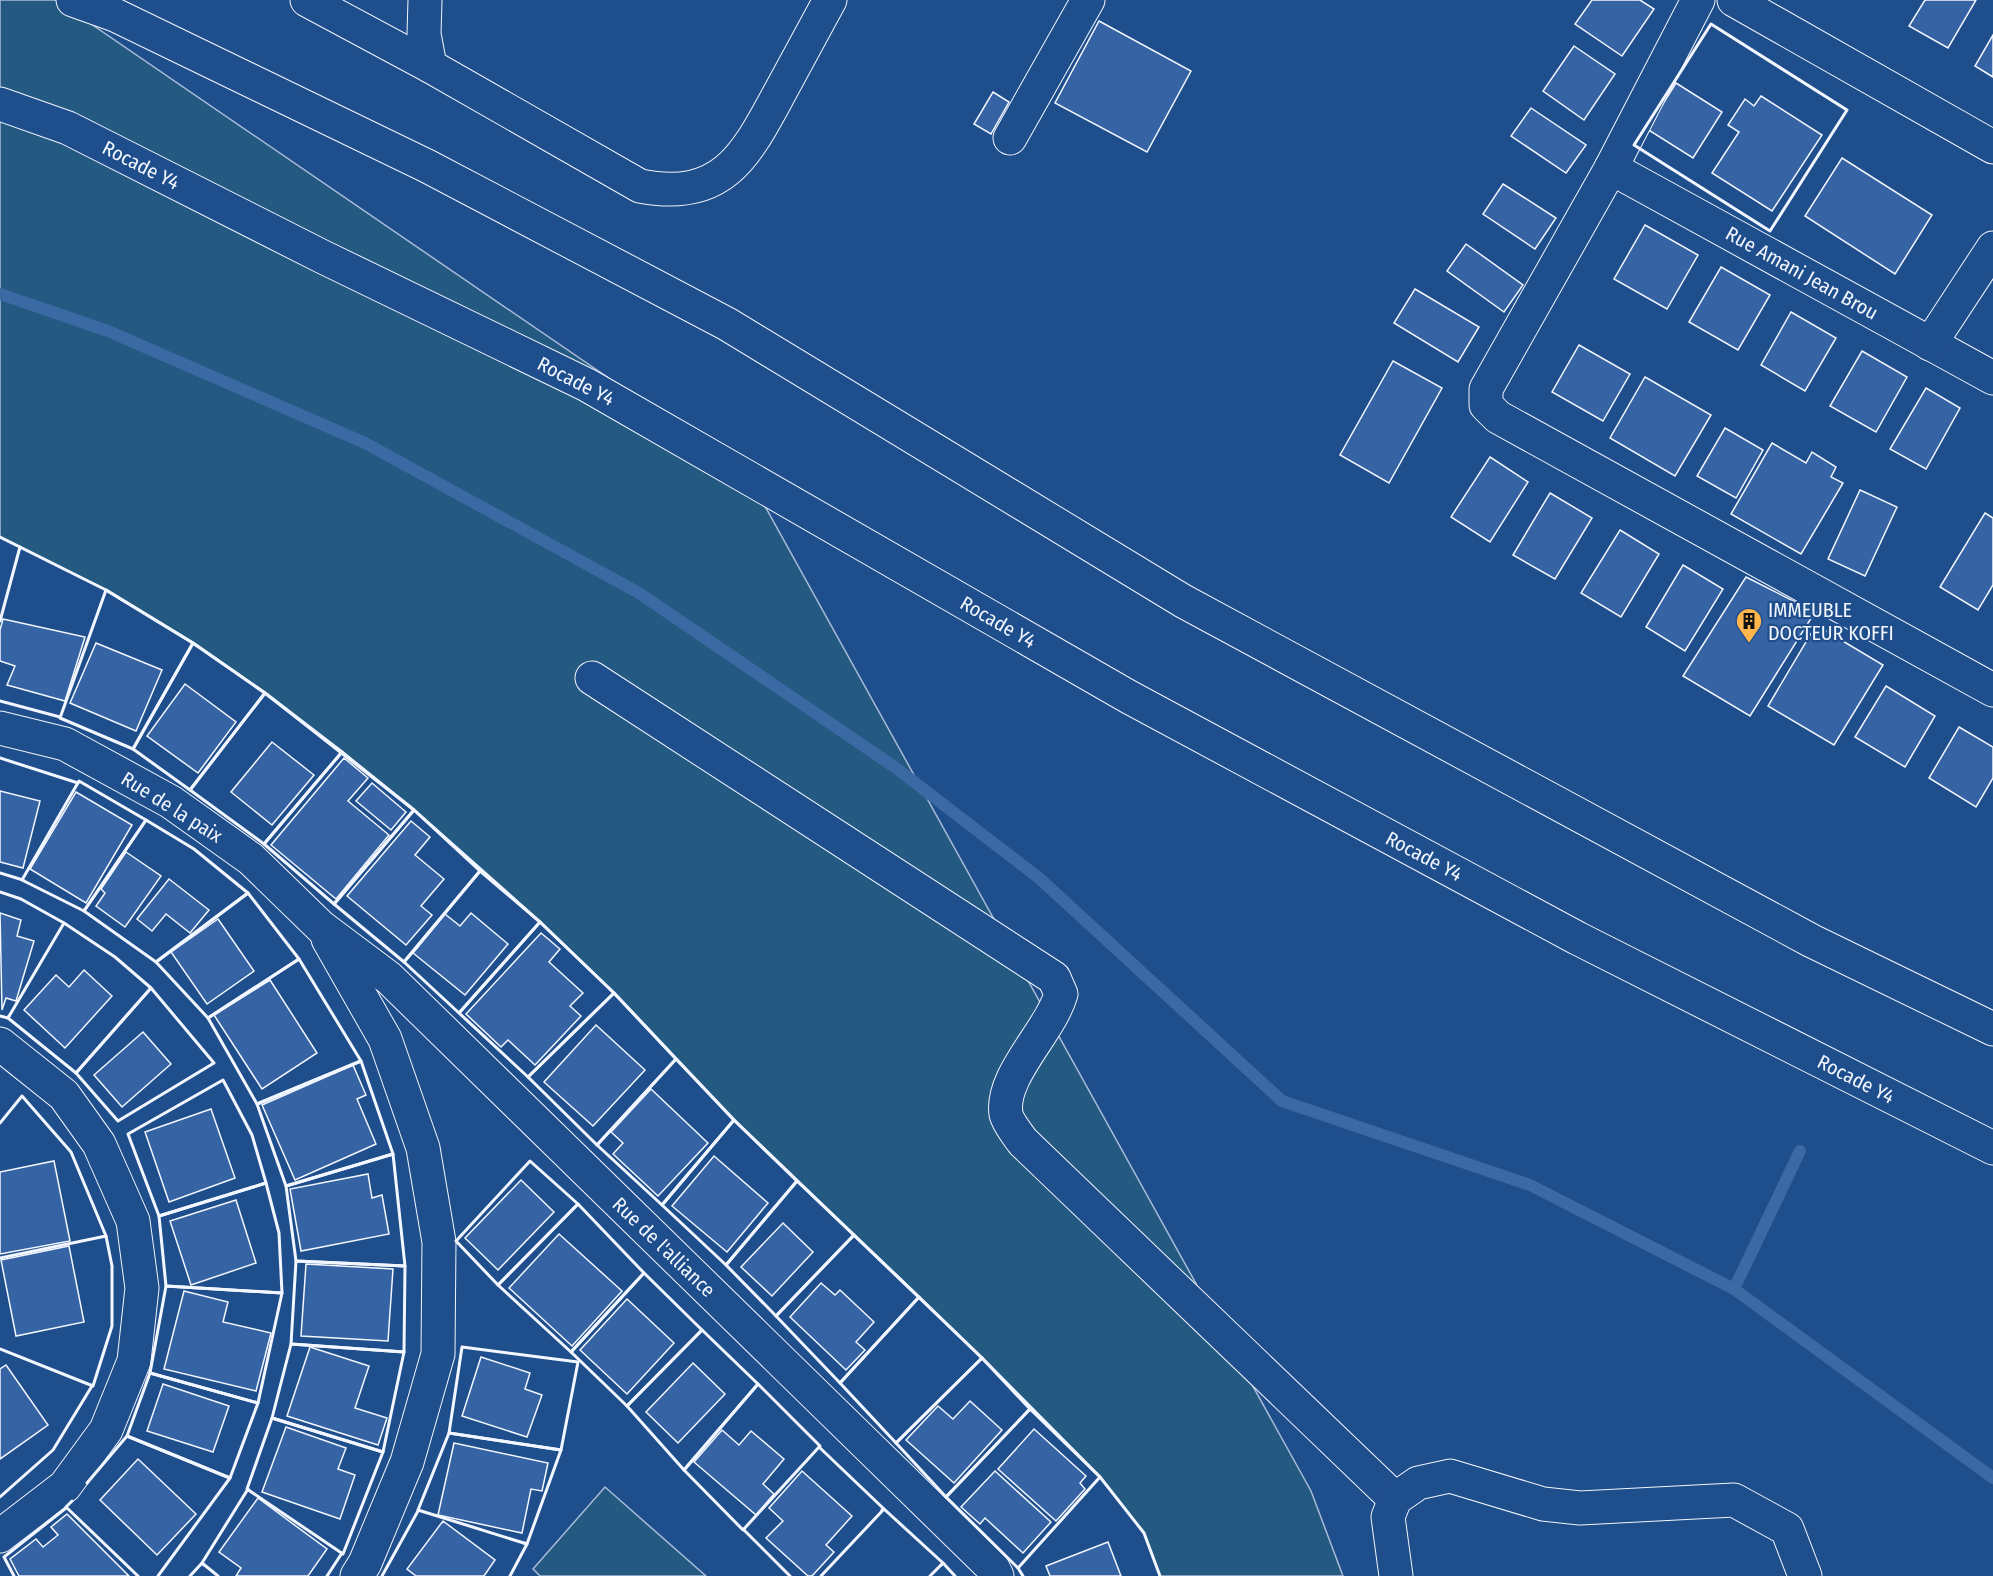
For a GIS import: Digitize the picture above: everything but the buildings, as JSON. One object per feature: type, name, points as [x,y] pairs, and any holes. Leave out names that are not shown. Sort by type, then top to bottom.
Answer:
[{"type":"main road","points":[[73,0],[115,15],[427,166],[717,319],[1183,601],[1812,941],[1993,1029]]},
{"type":"main road","points":[[307,0],[430,66],[640,186],[664,190],[686,189],[723,174],[749,149],[830,0]]},
{"type":"main road","points":[[425,0],[424,34],[430,66]]},
{"type":"main road","points":[[1010,138],[1088,0]]},
{"type":"main road","points":[[1698,0],[1611,168],[1486,389],[1486,405],[1497,417],[1993,690]]},
{"type":"main road","points":[[1734,0],[1993,147]]},
{"type":"main road","name":"Rocade Y4","points":[[0,104],[68,128],[323,257],[587,385],[1139,702],[1577,938],[1993,1149]]},
{"type":"main road","name":"Rue Amani Jean Brou","points":[[1611,168],[1993,378]]},
{"type":"main road","points":[[1930,344],[1993,248]]},
{"type":"main road","points":[[591,678],[1054,978],[1061,994],[1056,1012],[1009,1085],[1006,1115],[1023,1142],[1395,1499]]},
{"type":"main road","name":"Rue de la paix","points":[[0,728],[65,744],[171,802],[251,859],[321,927]]},
{"type":"main road","points":[[321,927],[385,1039],[423,1148],[439,1242],[438,1354],[407,1462],[365,1563],[357,1576]]},
{"type":"main road","name":"Rue de l'alliance","points":[[321,927],[389,978],[993,1568],[997,1576]]},
{"type":"main road","points":[[0,1044],[64,1095],[99,1144],[132,1221],[142,1288],[134,1361],[106,1430],[65,1486],[0,1536]]},
{"type":"main road","points":[[1396,1576],[1388,1517],[1395,1499],[1418,1483],[1450,1476],[1543,1504],[1580,1508],[1734,1500],[1787,1529],[1805,1576]]},
{"type":"shaded area","points":[[0,0],[56,0],[746,472],[1311,1491],[1343,1576],[1160,1576],[1144,1533],[1100,1477],[982,1358],[734,1120],[614,993],[540,922],[414,810],[265,693],[193,643],[106,590],[0,537]]},
{"type":"shaded area","points":[[605,1487],[706,1576],[540,1576],[533,1569]]},
{"type":"waterway","points":[[0,294],[108,331],[365,443],[639,593],[896,768],[1039,878],[1282,1101],[1530,1185],[1734,1289],[1993,1478]]},
{"type":"waterway","points":[[1734,1289],[1800,1151]]},
{"type":"wall","points":[[1711,24],[1847,110],[1770,231],[1634,145],[1711,24]]},
{"type":"wall","points":[[0,537],[106,590],[193,643],[265,693],[414,810],[540,922],[614,993],[734,1120],[982,1358],[1100,1477],[1144,1533],[1160,1576]]},
{"type":"wall","points":[[0,621],[20,547]]},
{"type":"wall","points":[[106,590],[193,643],[133,749],[60,718],[106,590]]},
{"type":"wall","points":[[193,643],[265,693],[190,790],[133,749],[193,643]]},
{"type":"wall","points":[[265,693],[342,752],[264,844],[190,790],[265,693]]},
{"type":"wall","points":[[0,701],[60,717]]},
{"type":"wall","points":[[342,752],[414,810],[334,904],[264,844],[342,752]]},
{"type":"wall","points":[[0,758],[78,783]]},
{"type":"wall","points":[[79,781],[146,820],[84,911],[22,880],[79,781]]},
{"type":"wall","points":[[414,810],[480,871],[404,962],[334,904],[414,810]]},
{"type":"wall","points":[[146,820],[194,849],[248,893],[156,962],[84,911],[146,820]]},
{"type":"wall","points":[[480,871],[540,922],[459,1013],[404,962],[480,871]]},
{"type":"wall","points":[[0,873],[23,880]]},
{"type":"wall","points":[[0,892],[21,899],[64,923]]},
{"type":"wall","points":[[248,893],[299,959],[208,1018],[156,962],[248,893]]},
{"type":"wall","points":[[540,922],[614,993],[528,1077],[459,1013],[540,922]]},
{"type":"wall","points":[[64,923],[115,957],[151,988],[76,1073],[8,1018],[64,923]]},
{"type":"wall","points":[[299,959],[361,1061],[257,1104],[208,1018],[299,959]]},
{"type":"wall","points":[[151,988],[214,1063],[118,1121],[76,1073],[151,988]]},
{"type":"wall","points":[[614,993],[676,1059],[597,1145],[528,1077],[614,993]]},
{"type":"wall","points":[[0,1016],[8,1018],[9,1016]]},
{"type":"wall","points":[[676,1059],[734,1120],[662,1205],[597,1145],[676,1059]]},
{"type":"wall","points":[[361,1061],[393,1154],[286,1186],[257,1104],[361,1061]]},
{"type":"wall","points":[[223,1080],[252,1135],[266,1183],[159,1216],[128,1134],[223,1080]]},
{"type":"wall","points":[[0,1123],[22,1096],[71,1152],[106,1236]]},
{"type":"wall","points":[[734,1120],[797,1181],[726,1265],[662,1205],[734,1120]]},
{"type":"wall","points":[[393,1154],[405,1266],[296,1261],[286,1186],[393,1154]]},
{"type":"wall","points":[[530,1161],[578,1204],[498,1285],[456,1241],[530,1161]]},
{"type":"wall","points":[[797,1181],[854,1235],[776,1316],[726,1265],[797,1181]]},
{"type":"wall","points":[[266,1183],[279,1233],[282,1293],[166,1286],[159,1216],[266,1183]]},
{"type":"wall","points":[[578,1204],[644,1273],[571,1352],[498,1285],[578,1204]]},
{"type":"wall","points":[[854,1235],[919,1297],[840,1383],[776,1316],[854,1235]]},
{"type":"wall","points":[[0,1258],[106,1236],[112,1266],[112,1326],[93,1386],[0,1349]]},
{"type":"wall","points":[[296,1261],[405,1266],[404,1352],[291,1344],[296,1261]]},
{"type":"wall","points":[[644,1273],[702,1330],[627,1406],[571,1352],[644,1273]]},
{"type":"wall","points":[[166,1286],[282,1293],[258,1403],[150,1373],[166,1286]]},
{"type":"wall","points":[[919,1297],[982,1358],[896,1443],[840,1383],[919,1297]]},
{"type":"wall","points":[[702,1330],[758,1384],[684,1470],[627,1406],[702,1330]]},
{"type":"wall","points":[[291,1344],[404,1352],[383,1452],[272,1418],[291,1344]]},
{"type":"wall","points":[[462,1347],[578,1362],[561,1450],[449,1433],[462,1347]]},
{"type":"wall","points":[[982,1358],[1030,1409],[946,1497],[896,1443],[982,1358]]},
{"type":"wall","points":[[150,1373],[258,1403],[230,1478],[127,1436],[150,1373]]},
{"type":"wall","points":[[758,1384],[820,1446],[743,1530],[684,1470],[758,1384]]},
{"type":"wall","points":[[0,1497],[53,1450],[92,1386]]},
{"type":"wall","points":[[1030,1409],[1100,1477],[1018,1568],[946,1497],[1030,1409]]},
{"type":"wall","points":[[272,1418],[383,1452],[343,1554],[247,1489],[272,1418]]},
{"type":"wall","points":[[449,1433],[561,1450],[527,1544],[418,1510],[449,1433]]},
{"type":"wall","points":[[87,1483],[127,1436],[230,1478],[158,1576]]},
{"type":"wall","points":[[819,1447],[884,1509],[821,1576]]},
{"type":"wall","points":[[218,1576],[202,1563],[248,1489]]},
{"type":"wall","points":[[72,1501],[66,1507],[138,1576]]},
{"type":"wall","points":[[14,1576],[4,1557],[66,1508]]},
{"type":"wall","points":[[882,1510],[884,1509],[943,1563],[930,1576]]},
{"type":"wall","points":[[382,1576],[418,1511]]},
{"type":"wall","points":[[743,1529],[790,1576]]},
{"type":"wall","points":[[510,1576],[527,1544],[524,1543]]},
{"type":"wall","points":[[327,1576],[342,1553]]},
{"type":"wall","points":[[190,1576],[202,1563],[204,1565]]},
{"type":"wall","points":[[941,1565],[943,1563],[955,1576]]},
{"type":"wall","points":[[1018,1568],[1023,1576]]},
{"type":"place","name":"IMMEUBLE DOCTEUR KOFFI","points":[[1749,644]]}]
